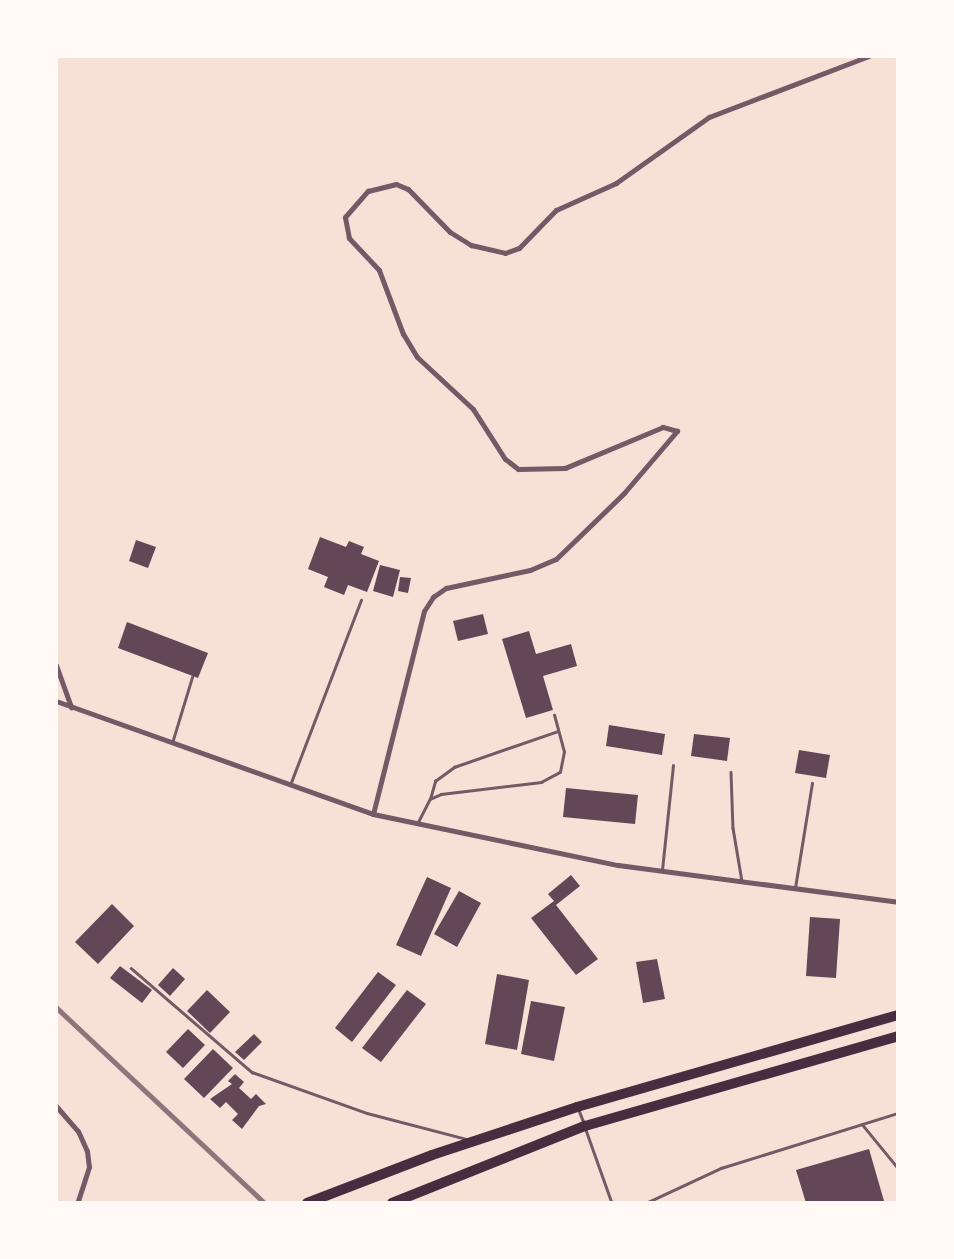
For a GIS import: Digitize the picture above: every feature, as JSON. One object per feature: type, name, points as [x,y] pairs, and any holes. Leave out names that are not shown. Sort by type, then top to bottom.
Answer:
[{"type":"highway","points":[[307,1203],[475,1141],[578,1107],[898,1015]]},
{"type":"highway","points":[[392,1203],[585,1126],[898,1036]]},
{"type":"street","points":[[373,814],[424,611],[433,597],[446,588],[530,570],[556,559],[624,493],[677,431],[663,427],[565,467],[546,471],[518,468],[505,459],[473,409],[417,357],[403,334],[379,270],[349,238],[345,217],[368,191],[396,184],[408,189],[450,232],[471,245],[505,253],[519,248],[556,210],[616,183],[709,117],[869,56]]},
{"type":"street","points":[[56,665],[71,707]]},
{"type":"street","points":[[56,702],[373,814],[663,870],[898,902]]},
{"type":"street","points":[[56,1106],[78,1130],[87,1151],[89,1167],[77,1203]]},
{"type":"lane","points":[[290,785],[361,600]]},
{"type":"lane","points":[[172,743],[192,677]]},
{"type":"lane","points":[[430,799],[553,778],[565,762],[554,715]]},
{"type":"lane","points":[[417,824],[430,799],[435,781],[454,766],[558,731]]},
{"type":"lane","points":[[663,870],[673,766]]},
{"type":"lane","points":[[732,772],[731,808],[742,881]]},
{"type":"lane","points":[[794,888],[812,783]]},
{"type":"lane","points":[[131,968],[252,1072],[367,1113],[475,1141]]},
{"type":"lane","points":[[578,1107],[612,1203]]},
{"type":"lane","points":[[646,1203],[688,1180],[898,1113]]},
{"type":"lane","points":[[862,1124],[898,1168]]},
{"type":"building","points":[[320,537],[346,547],[349,541],[364,547],[361,554],[379,561],[367,592],[348,585],[344,595],[324,587],[328,577],[308,569]]},
{"type":"building","points":[[136,540],[156,547],[148,568],[129,561]]},
{"type":"building","points":[[380,565],[400,570],[393,597],[373,591]]},
{"type":"building","points":[[400,577],[411,578],[408,593],[398,591]]},
{"type":"building","points":[[483,614],[488,634],[458,641],[453,621]]},
{"type":"building","points":[[127,622],[208,653],[198,678],[118,648]]},
{"type":"building","points":[[529,631],[536,654],[571,644],[577,666],[543,676],[553,710],[526,718],[502,639]]},
{"type":"building","points":[[609,725],[665,734],[662,755],[606,746]]},
{"type":"building","points":[[694,734],[730,738],[727,761],[691,756]]},
{"type":"building","points":[[799,750],[830,755],[826,778],[795,773]]},
{"type":"building","points":[[566,788],[638,795],[635,824],[563,817]]},
{"type":"building","points":[[571,875],[580,886],[556,905],[598,959],[576,975],[531,918],[554,901],[548,894]]},
{"type":"building","points":[[427,877],[451,888],[421,956],[396,945]]},
{"type":"building","points":[[459,891],[481,903],[457,947],[434,934]]},
{"type":"building","points":[[112,904],[134,926],[98,964],[75,942]]},
{"type":"building","points":[[810,917],[840,919],[836,978],[806,976]]},
{"type":"building","points":[[657,959],[665,999],[643,1003],[636,962]]},
{"type":"building","points":[[120,966],[152,990],[142,1003],[110,978]]},
{"type":"building","points":[[173,968],[185,979],[170,996],[158,985]]},
{"type":"building","points":[[378,972],[396,985],[352,1042],[335,1028]]},
{"type":"building","points":[[497,974],[529,980],[517,1050],[485,1044]]},
{"type":"building","points":[[207,990],[230,1012],[210,1033],[187,1011]]},
{"type":"building","points":[[407,990],[426,1004],[381,1062],[362,1048]]},
{"type":"building","points":[[531,1001],[565,1007],[554,1061],[521,1054]]},
{"type":"building","points":[[188,1029],[205,1045],[183,1068],[166,1052]]},
{"type":"building","points":[[254,1034],[262,1042],[244,1060],[235,1052]]},
{"type":"building","points":[[213,1049],[233,1068],[204,1098],[184,1079]]},
{"type":"building","points":[[235,1074],[244,1082],[239,1088],[251,1099],[256,1094],[266,1104],[259,1106],[242,1129],[232,1120],[238,1114],[226,1102],[220,1108],[210,1099],[232,1084],[228,1081]]},
{"type":"building","points":[[869,1149],[884,1201],[806,1203],[796,1170]]},
{"type":"railway","points":[[56,1007],[265,1203]]}]
